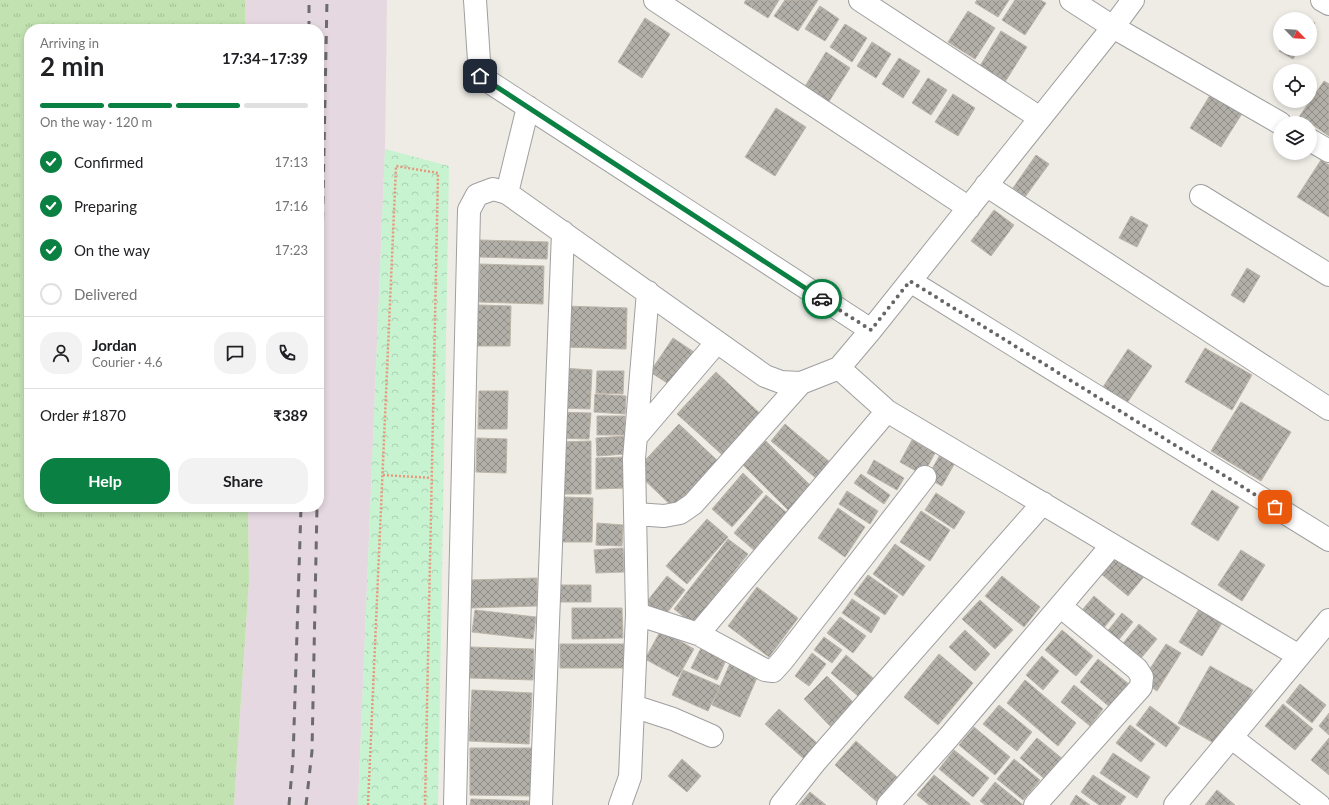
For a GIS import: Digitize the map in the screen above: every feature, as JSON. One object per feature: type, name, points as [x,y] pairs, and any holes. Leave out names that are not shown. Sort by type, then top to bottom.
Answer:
[{"type":"street","points":[[475,0],[480,76],[871,330]]},
{"type":"street","points":[[655,0],[969,208]]},
{"type":"street","points":[[860,0],[1040,118]]},
{"type":"street","points":[[1071,0],[1113,28],[1273,119]]},
{"type":"street","points":[[636,514],[664,516],[680,513],[693,504],[801,384],[839,368],[1113,28],[1133,0]]},
{"type":"street","points":[[1322,0],[1329,4]]},
{"type":"street","points":[[507,193],[528,107]]},
{"type":"street","points":[[1317,144],[1329,151]]},
{"type":"street","points":[[986,186],[1329,409]]},
{"type":"street","points":[[455,805],[469,210],[477,195],[493,189],[507,193],[765,376],[781,382],[801,384]]},
{"type":"street","points":[[1200,196],[1329,274]]},
{"type":"street","points":[[541,805],[563,232]]},
{"type":"street","points":[[910,281],[1329,540]]},
{"type":"street","points":[[620,805],[630,777],[637,614],[634,473],[648,292]]},
{"type":"street","points":[[636,437],[717,342]]},
{"type":"street","points":[[839,368],[887,411],[1299,656]]},
{"type":"street","points":[[698,634],[887,411]]},
{"type":"street","points":[[637,614],[698,634],[765,670],[772,671],[783,660],[925,477]]},
{"type":"street","points":[[781,805],[816,761],[1043,503]]},
{"type":"street","points":[[888,805],[948,738],[1112,545]]},
{"type":"street","points":[[1035,805],[1140,688],[1142,677],[1137,669],[1060,606]]},
{"type":"street","points":[[1175,805],[1329,620]]},
{"type":"street","points":[[633,706],[673,719],[712,736]]},
{"type":"street","points":[[1232,738],[1319,805]]},
{"type":"path","points":[[368,805],[396,166],[438,173],[425,805]]},
{"type":"path","points":[[382,475],[432,478]]},
{"type":"shaded area","points":[[245,0],[387,0],[385,149],[358,805],[234,805],[249,580],[248,512],[324,512],[324,24],[245,24]]},
{"type":"green space","points":[[0,0],[245,0],[245,24],[24,24],[24,512],[248,512],[249,580],[234,805],[0,805]]},
{"type":"green space","points":[[385,149],[449,166],[438,805],[358,805]]},
{"type":"building","points":[[746,0],[779,0],[768,18],[744,3]]},
{"type":"building","points":[[785,0],[818,0],[798,31],[774,16]]},
{"type":"building","points":[[977,0],[1009,0],[998,17],[975,3]]},
{"type":"building","points":[[1015,0],[1040,0],[1046,3],[1025,35],[1002,20]]},
{"type":"building","points":[[820,6],[839,19],[825,41],[805,29]]},
{"type":"building","points":[[968,11],[995,28],[975,59],[948,42]]},
{"type":"building","points":[[645,18],[670,34],[642,78],[618,62]]},
{"type":"building","points":[[845,24],[867,38],[852,62],[830,47]]},
{"type":"building","points":[[1001,31],[1027,47],[1005,82],[980,66]]},
{"type":"building","points":[[872,42],[891,54],[876,78],[857,66]]},
{"type":"building","points":[[826,52],[850,68],[828,103],[804,88]]},
{"type":"building","points":[[1288,56],[1295,56],[1293,59]]},
{"type":"building","points":[[899,58],[920,71],[903,98],[882,84]]},
{"type":"building","points":[[928,78],[947,90],[931,115],[912,103]]},
{"type":"building","points":[[1324,81],[1329,84],[1329,136],[1317,128],[1317,116],[1300,116],[1305,108],[1317,108],[1317,91]]},
{"type":"building","points":[[1212,92],[1243,112],[1221,147],[1190,128]]},
{"type":"building","points":[[953,94],[975,108],[958,136],[935,122]]},
{"type":"building","points":[[776,108],[806,127],[775,176],[745,157]]},
{"type":"building","points":[[1036,155],[1049,164],[1025,197],[1013,188]]},
{"type":"building","points":[[1321,160],[1329,165],[1329,217],[1297,197]]},
{"type":"building","points":[[994,210],[1014,225],[991,256],[971,241]]},
{"type":"building","points":[[1131,216],[1148,225],[1137,247],[1119,238]]},
{"type":"building","points":[[480,240],[548,242],[547,259],[479,257]]},
{"type":"building","points":[[480,264],[544,266],[543,304],[479,302]]},
{"type":"building","points":[[1247,268],[1260,276],[1244,303],[1231,295]]},
{"type":"building","points":[[478,305],[511,306],[510,346],[477,346]]},
{"type":"building","points":[[564,306],[627,308],[626,349],[563,347]]},
{"type":"building","points":[[673,338],[697,354],[675,388],[650,372]]},
{"type":"building","points":[[1205,348],[1252,375],[1232,410],[1185,382]]},
{"type":"building","points":[[1128,349],[1152,366],[1127,403],[1103,387]]},
{"type":"building","points":[[562,368],[592,370],[590,409],[560,408]]},
{"type":"building","points":[[597,371],[624,371],[623,394],[596,393]]},
{"type":"building","points":[[716,372],[767,420],[729,461],[677,414]]},
{"type":"building","points":[[479,391],[508,391],[507,429],[478,429]]},
{"type":"building","points":[[595,394],[626,396],[625,414],[594,412]]},
{"type":"building","points":[[1241,402],[1291,432],[1261,481],[1211,451]]},
{"type":"building","points":[[556,412],[591,413],[589,439],[555,438]]},
{"type":"building","points":[[597,416],[625,416],[625,435],[597,435]]},
{"type":"building","points":[[679,424],[723,466],[679,513],[635,471]]},
{"type":"building","points":[[785,424],[831,463],[817,479],[771,441]]},
{"type":"building","points":[[625,436],[626,454],[597,456],[596,438]]},
{"type":"building","points":[[477,438],[507,439],[506,473],[476,472]]},
{"type":"building","points":[[912,440],[935,453],[923,475],[900,462]]},
{"type":"building","points":[[591,441],[591,494],[561,494],[561,442]]},
{"type":"building","points":[[766,441],[812,487],[788,510],[743,465]]},
{"type":"building","points":[[941,453],[956,461],[942,486],[927,478]]},
{"type":"building","points":[[625,457],[625,488],[596,489],[596,458]]},
{"type":"building","points":[[874,460],[904,478],[897,490],[867,473]]},
{"type":"building","points":[[743,473],[763,492],[732,527],[712,509]]},
{"type":"building","points":[[861,474],[890,495],[884,504],[854,483]]},
{"type":"building","points":[[1212,490],[1239,507],[1218,541],[1191,524]]},
{"type":"building","points":[[847,491],[878,511],[870,524],[839,504]]},
{"type":"building","points":[[936,493],[965,512],[954,529],[925,510]]},
{"type":"building","points":[[766,495],[787,513],[755,551],[734,533]]},
{"type":"building","points":[[563,497],[593,498],[592,542],[562,542]]},
{"type":"building","points":[[838,508],[865,527],[845,557],[818,538]]},
{"type":"building","points":[[921,511],[950,530],[930,561],[900,542]]},
{"type":"building","points":[[707,519],[728,537],[687,584],[666,566]]},
{"type":"building","points":[[597,523],[623,525],[622,546],[596,545]]},
{"type":"building","points":[[728,539],[748,554],[693,624],[674,609]]},
{"type":"building","points":[[895,544],[925,566],[903,596],[873,574]]},
{"type":"building","points":[[623,548],[624,572],[596,573],[594,550]]},
{"type":"building","points":[[1241,550],[1265,565],[1242,601],[1218,585]]},
{"type":"building","points":[[1119,551],[1146,574],[1128,596],[1100,573]]},
{"type":"building","points":[[868,575],[898,596],[885,615],[854,594]]},
{"type":"building","points":[[667,576],[685,590],[663,618],[645,604]]},
{"type":"building","points":[[1002,576],[1040,607],[1024,627],[985,596]]},
{"type":"building","points":[[537,578],[537,606],[471,608],[470,580]]},
{"type":"building","points":[[557,585],[591,585],[591,602],[556,602]]},
{"type":"building","points":[[757,587],[798,618],[769,657],[728,626]]},
{"type":"building","points":[[1094,596],[1115,614],[1099,634],[1077,616]]},
{"type":"building","points":[[852,599],[880,618],[871,633],[842,613]]},
{"type":"building","points":[[980,600],[1013,630],[995,649],[962,619]]},
{"type":"building","points":[[572,608],[622,608],[623,638],[572,639]]},
{"type":"building","points":[[1199,609],[1222,623],[1202,656],[1179,642]]},
{"type":"building","points":[[475,610],[536,617],[533,639],[472,632]]},
{"type":"building","points":[[1122,613],[1133,622],[1113,647],[1102,638]]},
{"type":"building","points":[[840,617],[866,636],[853,653],[827,633]]},
{"type":"building","points":[[1139,624],[1157,639],[1137,663],[1119,648]]},
{"type":"building","points":[[661,630],[694,649],[678,677],[645,659]]},
{"type":"building","points":[[965,630],[990,654],[975,671],[949,647]]},
{"type":"building","points":[[1062,630],[1093,656],[1076,676],[1045,650]]},
{"type":"building","points":[[824,637],[842,650],[832,663],[814,650]]},
{"type":"building","points":[[560,644],[624,644],[624,668],[560,668]]},
{"type":"building","points":[[1166,644],[1181,653],[1157,691],[1142,681]]},
{"type":"building","points":[[702,646],[727,658],[717,680],[691,668]]},
{"type":"building","points":[[470,647],[534,649],[533,680],[469,678]]},
{"type":"building","points":[[812,653],[826,664],[809,686],[795,676]]},
{"type":"building","points":[[939,654],[973,683],[938,725],[904,697]]},
{"type":"building","points":[[846,655],[873,678],[858,696],[831,673]]},
{"type":"building","points":[[1042,656],[1059,671],[1043,690],[1026,675]]},
{"type":"building","points":[[1098,659],[1130,685],[1111,708],[1080,682]]},
{"type":"building","points":[[731,661],[759,673],[740,717],[712,705]]},
{"type":"building","points":[[1210,666],[1253,690],[1221,747],[1178,723]]},
{"type":"building","points":[[683,670],[720,686],[708,711],[672,695]]},
{"type":"building","points":[[827,676],[855,704],[831,727],[804,699]]},
{"type":"building","points":[[1025,680],[1076,723],[1058,746],[1007,703]]},
{"type":"building","points":[[1300,684],[1326,705],[1312,723],[1286,702]]},
{"type":"building","points":[[1074,685],[1103,709],[1090,726],[1061,702]]},
{"type":"building","points":[[472,690],[532,693],[529,744],[469,741]]},
{"type":"building","points":[[1283,704],[1313,729],[1295,750],[1265,726]]},
{"type":"building","points":[[999,705],[1032,732],[1017,751],[983,724]]},
{"type":"building","points":[[1150,706],[1180,728],[1166,747],[1136,725]]},
{"type":"building","points":[[779,709],[817,743],[804,759],[765,724]]},
{"type":"building","points":[[1329,713],[1329,735],[1319,726]]},
{"type":"building","points":[[1130,725],[1155,744],[1141,762],[1116,743]]},
{"type":"building","points":[[974,727],[1010,757],[995,775],[959,745]]},
{"type":"building","points":[[1037,738],[1064,760],[1047,781],[1020,758]]},
{"type":"building","points":[[1329,738],[1329,775],[1311,760]]},
{"type":"building","points":[[856,741],[897,777],[876,801],[835,765]]},
{"type":"building","points":[[470,748],[532,748],[532,796],[470,795]]},
{"type":"building","points":[[954,750],[989,778],[973,797],[939,769]]},
{"type":"building","points":[[1113,753],[1150,777],[1137,798],[1100,773]]},
{"type":"building","points":[[682,759],[701,776],[687,792],[668,776]]},
{"type":"building","points":[[1014,759],[1040,780],[1023,800],[997,779]]},
{"type":"building","points":[[934,775],[970,805],[929,805],[917,795]]},
{"type":"building","points":[[1093,775],[1126,797],[1120,805],[1099,805],[1081,792]]},
{"type":"building","points":[[995,782],[1023,805],[985,805],[980,801]]},
{"type":"building","points":[[1217,790],[1235,805],[1205,805]]},
{"type":"building","points":[[810,792],[826,805],[799,805]]},
{"type":"building","points":[[1076,795],[1090,805],[1070,805]]},
{"type":"building","points":[[471,799],[529,801],[529,805],[470,805]]},
{"type":"railway","points":[[309,0],[309,24]]},
{"type":"railway","points":[[324,148],[327,0]]},
{"type":"railway","points":[[289,805],[293,759],[301,512]]},
{"type":"railway","points":[[306,805],[312,751],[317,512]]},
{"type":"way so far","points":[[822,299],[871,330],[910,281],[1275,507]]},
{"type":"route","points":[[480,76],[822,299]]}]
